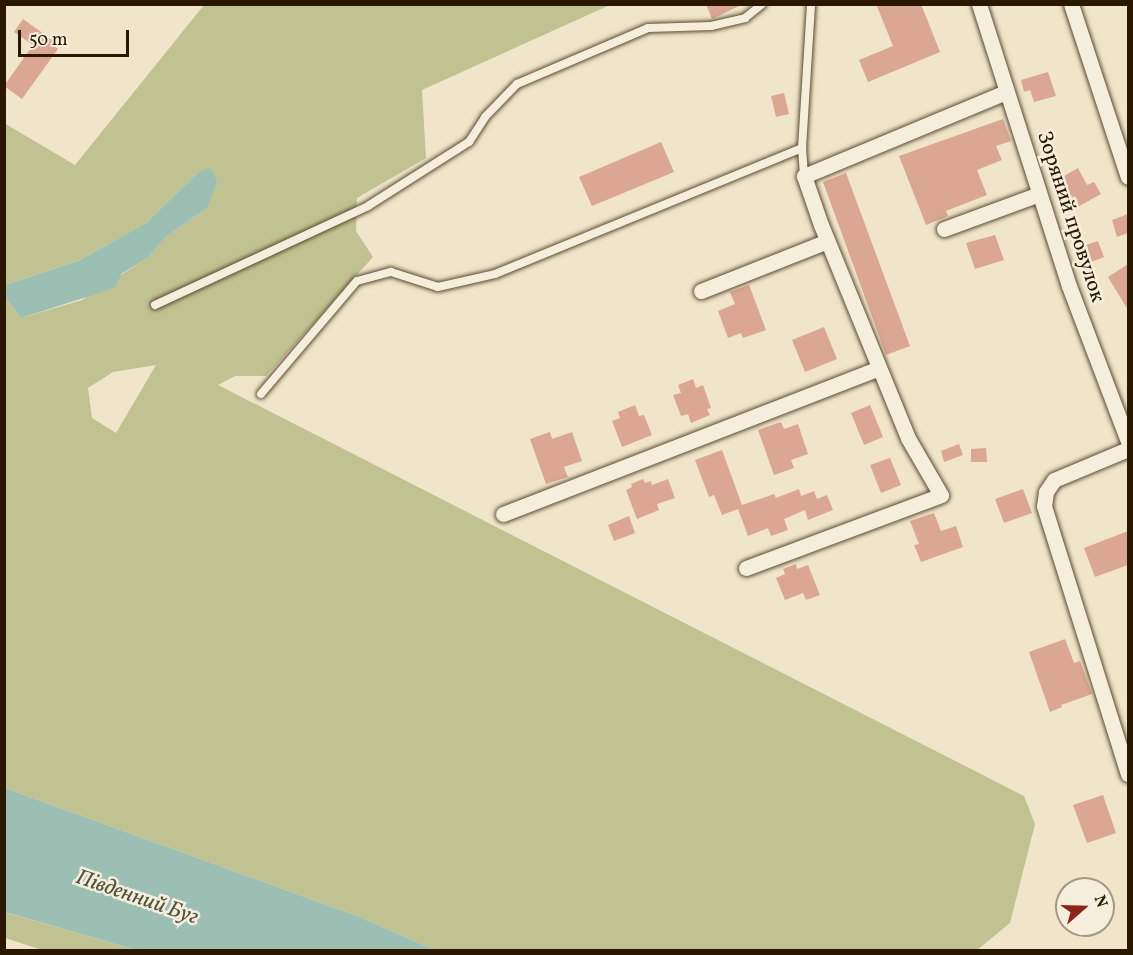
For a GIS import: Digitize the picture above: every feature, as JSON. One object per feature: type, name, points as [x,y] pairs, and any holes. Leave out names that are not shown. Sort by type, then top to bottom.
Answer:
[{"type":"street","name":"Зоряний провулок","points":[[979,4],[1069,286],[1128,441]]},
{"type":"street","points":[[1071,4],[1128,177]]},
{"type":"street","points":[[746,568],[941,495],[908,438],[827,240],[804,176],[1006,92]]},
{"type":"street","points":[[944,229],[1040,194]]},
{"type":"street","points":[[700,291],[827,240]]},
{"type":"street","points":[[503,514],[879,368]]},
{"type":"street","points":[[1128,449],[1054,480],[1046,492],[1044,506],[1128,774]]},
{"type":"lane","points":[[155,305],[368,206],[469,142],[486,117],[517,84],[648,28],[711,26],[745,18],[762,4]]},
{"type":"lane","points":[[804,176],[802,148],[811,4]]},
{"type":"lane","points":[[261,394],[357,281],[391,272],[438,288],[495,274],[802,148]]},
{"type":"green space","points":[[204,5],[610,5],[422,90],[426,158],[357,198],[356,231],[373,257],[266,376],[235,376],[218,385],[1024,796],[1035,824],[1010,923],[977,950],[435,950],[357,916],[5,788],[5,296],[21,318],[82,300],[147,258],[167,236],[207,208],[199,172],[146,223],[80,260],[5,285],[4,123],[75,165]],"holes":[[[156,365],[116,433],[92,418],[88,388],[113,372]]]},
{"type":"green space","points":[[4,912],[136,950],[42,950],[5,938]]},
{"type":"water","points":[[211,168],[217,182],[207,208],[167,236],[147,258],[121,274],[115,288],[21,318],[5,296],[5,285],[80,260],[146,223],[199,172]]},
{"type":"water","name":"Південний Буг","points":[[5,788],[357,916],[435,950],[136,950],[5,912]]},
{"type":"building","points":[[706,4],[743,4],[712,19]]},
{"type":"building","points":[[876,4],[921,4],[940,52],[868,82],[859,60],[893,46]]},
{"type":"building","points":[[23,19],[55,42],[53,45],[58,49],[22,99],[4,86],[33,45],[14,32]]},
{"type":"building","points":[[1048,72],[1056,96],[1034,102],[1030,90],[1024,92],[1021,80]]},
{"type":"building","points":[[784,93],[789,114],[776,117],[771,96]]},
{"type":"building","points":[[1003,119],[1011,141],[996,146],[1002,160],[977,170],[987,195],[946,211],[948,216],[926,225],[899,156]]},
{"type":"building","points":[[661,142],[674,172],[592,206],[579,177]]},
{"type":"building","points":[[1078,168],[1087,185],[1094,182],[1101,194],[1074,209],[1057,180]]},
{"type":"building","points":[[846,173],[910,346],[886,355],[823,182]]},
{"type":"building","points":[[1128,214],[1128,233],[1117,237],[1112,220]]},
{"type":"building","points":[[995,235],[1004,260],[975,269],[966,243]]},
{"type":"building","points":[[1098,241],[1104,257],[1081,266],[1074,249]]},
{"type":"building","points":[[1128,264],[1128,310],[1108,277]]},
{"type":"building","points":[[749,285],[766,330],[743,338],[741,333],[728,338],[718,311],[735,304],[730,292]]},
{"type":"building","points":[[824,327],[837,359],[805,372],[792,340]]},
{"type":"building","points":[[693,379],[696,388],[703,385],[711,408],[707,409],[710,415],[691,423],[688,414],[681,416],[673,395],[681,393],[678,385]]},
{"type":"building","points":[[635,405],[639,416],[644,415],[652,435],[622,447],[612,421],[620,418],[618,412]]},
{"type":"building","points":[[870,405],[883,437],[864,445],[851,413]]},
{"type":"building","points":[[781,422],[784,429],[798,424],[808,454],[791,460],[794,468],[774,475],[758,430]]},
{"type":"building","points":[[550,432],[552,439],[572,432],[582,461],[564,467],[568,477],[546,484],[530,439]]},
{"type":"building","points":[[959,444],[963,455],[944,462],[941,451]]},
{"type":"building","points":[[986,448],[987,462],[971,462],[971,449]]},
{"type":"building","points":[[722,450],[742,505],[774,494],[776,498],[799,489],[801,496],[814,491],[817,499],[827,495],[833,510],[808,520],[805,510],[784,519],[788,530],[771,536],[768,528],[748,536],[738,509],[722,515],[714,495],[709,497],[695,460]]},
{"type":"building","points":[[890,458],[901,485],[881,493],[870,465]]},
{"type":"building","points":[[643,479],[645,483],[651,481],[652,485],[668,479],[675,498],[657,504],[659,510],[637,519],[626,490],[632,487],[631,484]]},
{"type":"building","points":[[1023,489],[1032,513],[1004,523],[995,499]]},
{"type":"building","points":[[934,513],[941,531],[956,526],[963,547],[921,562],[914,545],[919,544],[910,521]]},
{"type":"building","points":[[629,516],[635,533],[614,541],[608,525]]},
{"type":"building","points":[[1128,531],[1128,565],[1095,577],[1084,548]]},
{"type":"building","points":[[796,564],[797,569],[808,565],[820,595],[806,600],[803,593],[785,600],[776,578],[785,574],[783,569]]},
{"type":"building","points":[[1065,639],[1074,663],[1080,661],[1092,694],[1061,705],[1062,707],[1050,712],[1029,652]]},
{"type":"building","points":[[1103,795],[1116,833],[1087,843],[1073,805]]}]
